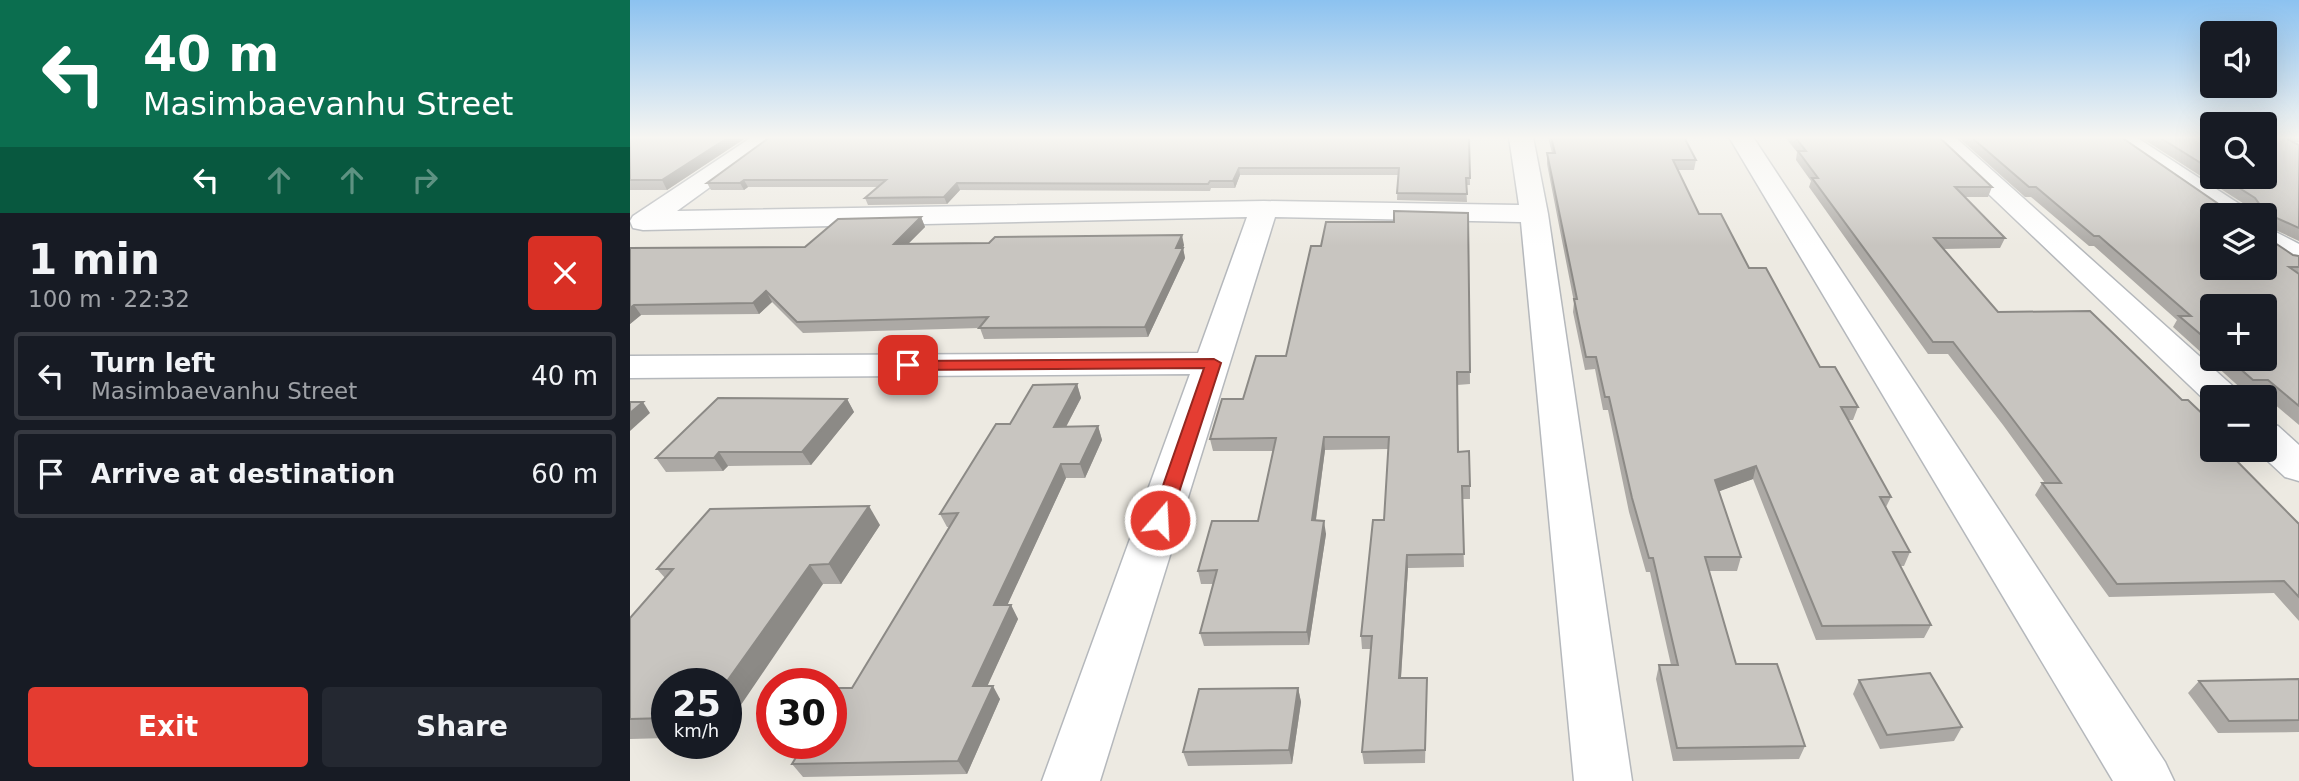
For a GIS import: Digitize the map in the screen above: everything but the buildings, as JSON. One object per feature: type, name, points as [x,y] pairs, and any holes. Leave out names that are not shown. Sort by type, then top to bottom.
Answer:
[{"type":"street","points":[[638,225],[714,173]]},
{"type":"street","points":[[1527,173],[1603,781]]},
{"type":"street","points":[[1764,173],[2146,781]]},
{"type":"street","points":[[1981,173],[2210,385]]},
{"type":"street","points":[[2175,173],[2219,203]]},
{"type":"street","points":[[638,225],[1264,209],[1534,214]]},
{"type":"street","points":[[1071,781],[1264,209]]},
{"type":"street","points":[[2277,243],[2299,257]]},
{"type":"street","points":[[630,367],[1214,363]]},
{"type":"street","points":[[2277,447],[2299,467]]},
{"type":"route","points":[[908,365],[1214,363],[1160,520]]}]
